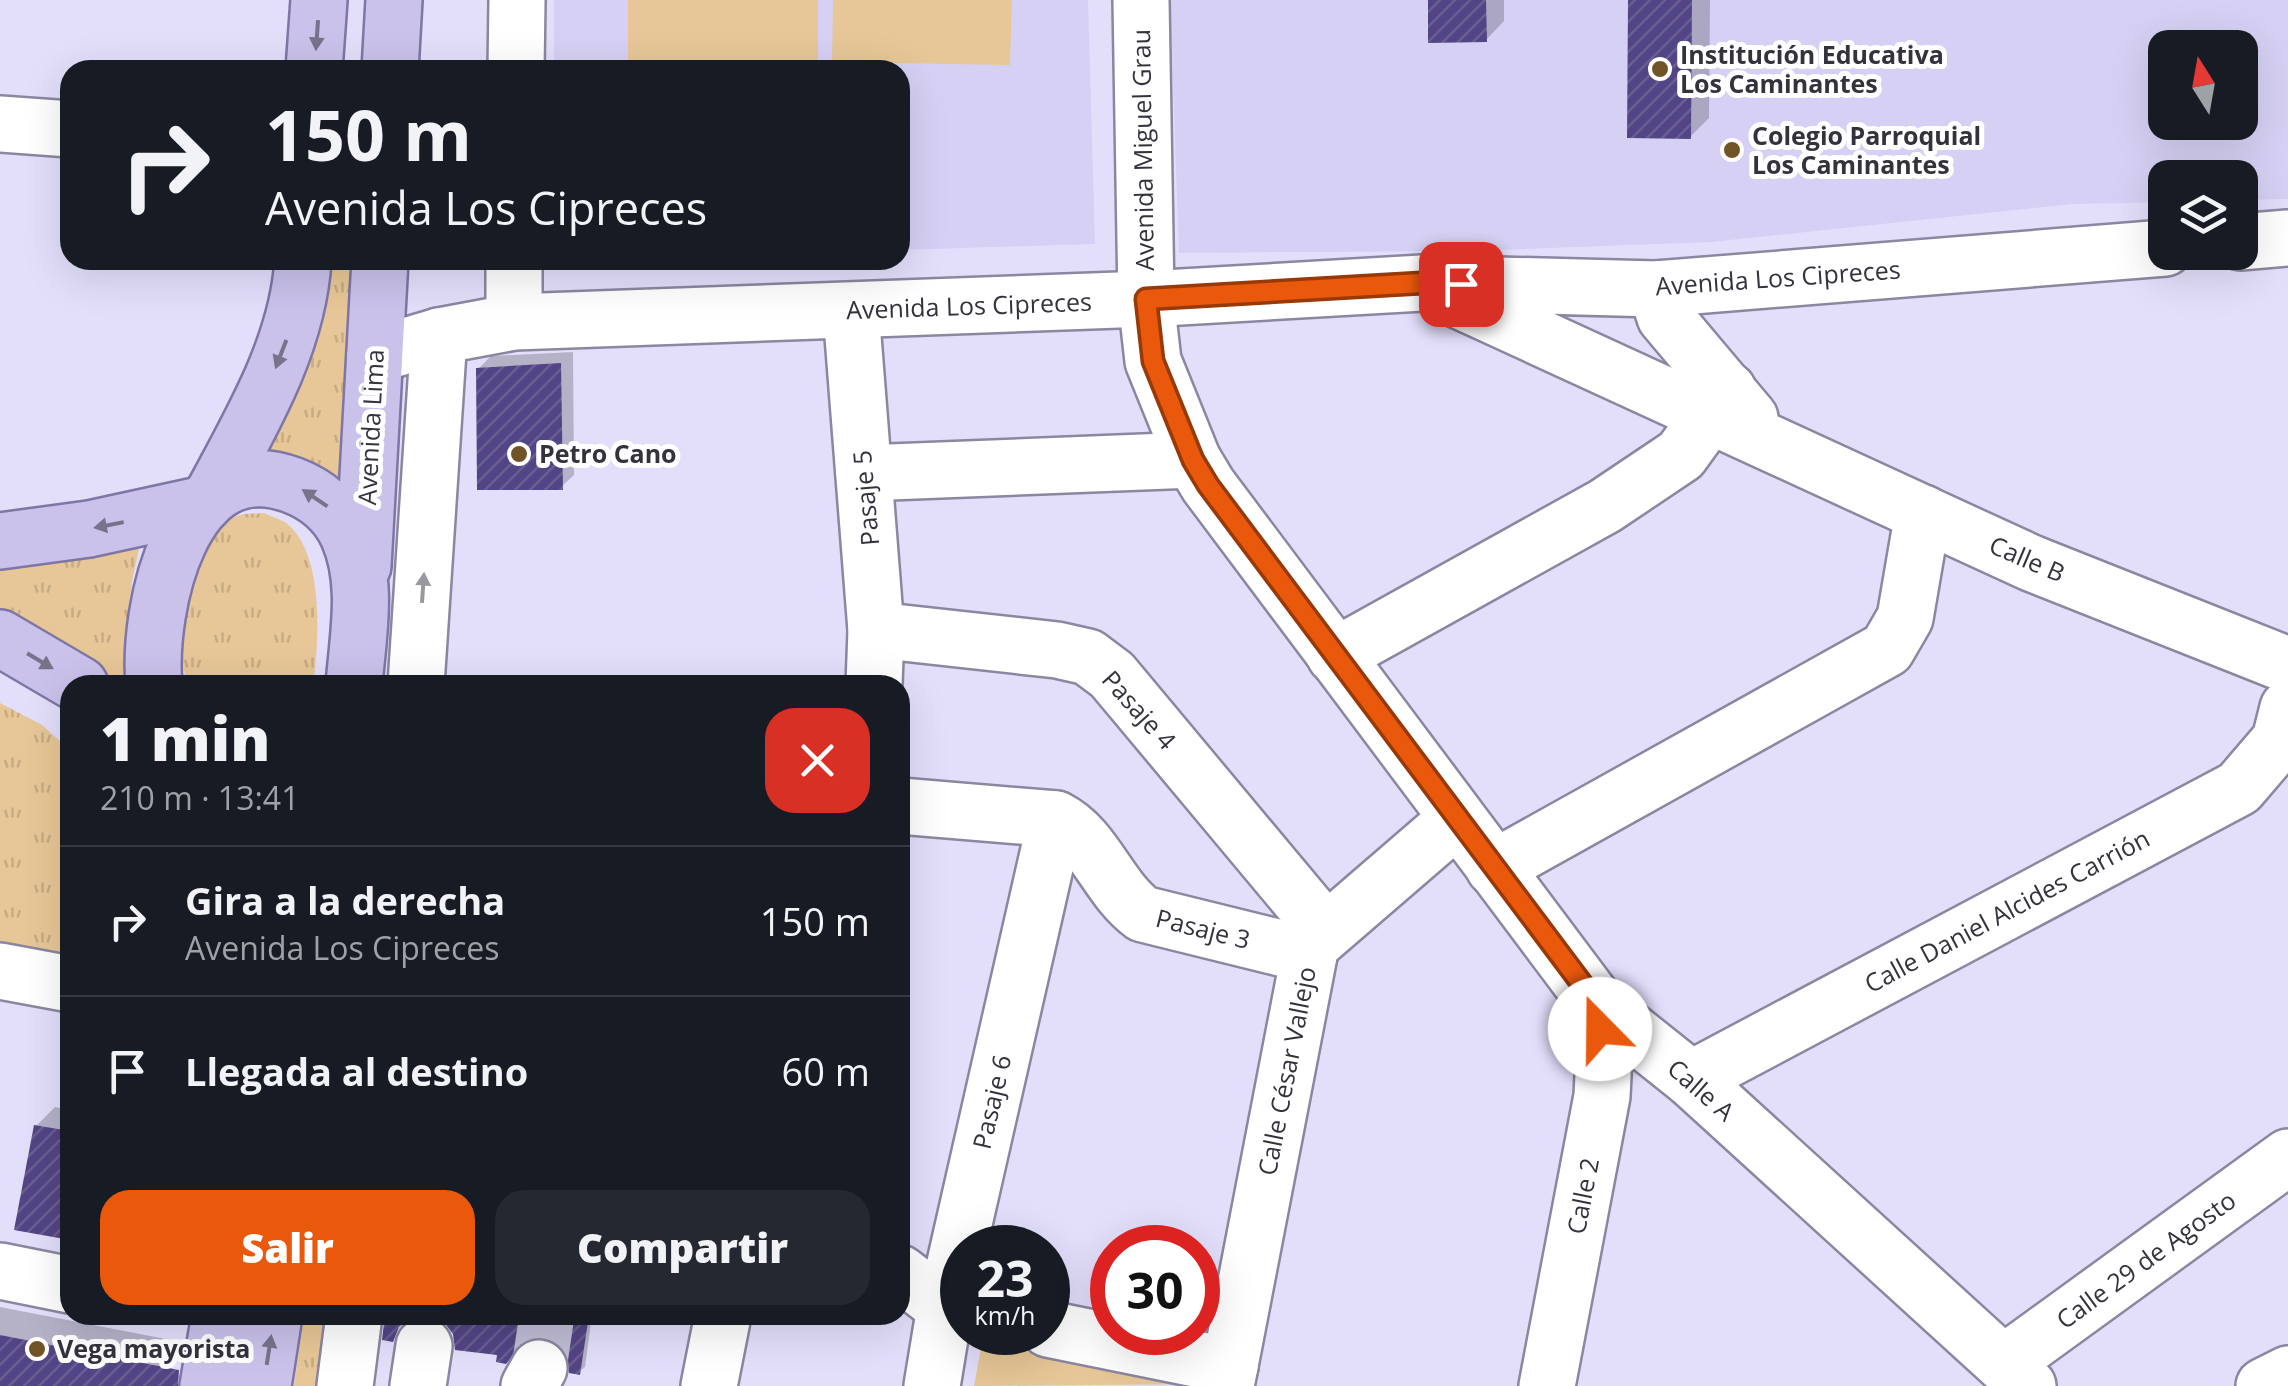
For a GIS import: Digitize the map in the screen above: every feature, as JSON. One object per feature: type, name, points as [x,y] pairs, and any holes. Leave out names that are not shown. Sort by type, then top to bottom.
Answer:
[{"type":"main road","points":[[315,60],[319,0]]},
{"type":"main road","points":[[391,60],[394,0]]},
{"type":"main road","points":[[153,675],[151,656],[158,594],[169,562],[208,499],[274,373],[301,293],[302,270]]},
{"type":"main road","name":"Avenida Lima","points":[[355,675],[379,270]]},
{"type":"main road","points":[[0,541],[105,526],[208,499],[250,480],[269,480],[288,484],[324,502],[348,534],[362,594]]},
{"type":"main road","points":[[0,638],[63,675]]},
{"type":"main road","points":[[208,1386],[218,1325]]},
{"type":"main road","points":[[263,1386],[272,1325]]},
{"type":"street","points":[[516,60],[517,0]]},
{"type":"street","name":"Avenida Miguel Grau","points":[[1141,0],[1146,299]]},
{"type":"street","points":[[0,124],[60,128]]},
{"type":"street","points":[[2258,240],[2288,238]]},
{"type":"street","name":"Avenida Los Cipreces","points":[[375,355],[439,336],[514,322],[1146,299],[1422,283],[1656,289],[2148,249]]},
{"type":"street","points":[[514,270],[514,322]]},
{"type":"street","name":"Calle B","points":[[1422,283],[1717,402],[1770,444],[1804,456],[2031,562],[2288,665]]},
{"type":"street","name":"Calle B","points":[[1656,289],[1665,317],[1717,402]]},
{"type":"street","name":"Calle A","points":[[1146,299],[1153,361],[1193,460],[1334,656],[1597,1004],[1691,1079],[2016,1375]]},
{"type":"street","name":"Pasaje 5","points":[[851,311],[876,630],[874,675]]},
{"type":"street","points":[[417,675],[439,336]]},
{"type":"street","points":[[1334,656],[1605,506],[1680,455],[1717,402]]},
{"type":"street","points":[[864,472],[1193,460]]},
{"type":"street","points":[[1494,868],[1887,649],[1905,618],[1922,514]]},
{"type":"street","name":"Pasaje 4","points":[[876,630],[1088,656],[1112,675],[1317,942]]},
{"type":"street","name":"Calle Daniel Alcides Carrión","points":[[1691,1079],[2238,788],[2280,740],[2288,708]]},
{"type":"street","points":[[910,807],[1056,819]]},
{"type":"street","name":"Pasaje 3","points":[[1056,819],[1072,827],[1126,902],[1143,914],[1317,942]]},
{"type":"street","name":"Pasaje 6","points":[[971,1225],[1056,819]]},
{"type":"street","points":[[1317,942],[1457,819]]},
{"type":"street","name":"Calle César Vallejo","points":[[1228,1376],[1317,942]]},
{"type":"street","points":[[0,971],[60,982]]},
{"type":"street","name":"Calle 2","points":[[1547,1386],[1602,1096],[1604,1054],[1597,1004]]},
{"type":"street","name":"Calle 29 de Agosto","points":[[2016,1375],[2288,1157]]},
{"type":"street","points":[[0,1271],[60,1283]]},
{"type":"street","points":[[910,1280],[940,1300]]},
{"type":"street","points":[[344,1386],[353,1325]]},
{"type":"street","points":[[709,1386],[720,1325]]},
{"type":"street","points":[[1070,1335],[1228,1376]]},
{"type":"street","name":"Pasaje 6","points":[[932,1386],[941,1355]]},
{"type":"street","points":[[2264,1386],[2288,1374]]},
{"type":"shaded area","points":[[554,0],[1088,0],[1095,244],[910,250],[910,60],[554,60]]},
{"type":"shaded area","name":"Colegio Parroquial Los Caminantes","points":[[1170,0],[2288,0],[2288,199],[2258,200],[2258,160],[2148,160],[2148,202],[2073,204],[1711,242],[1470,251],[1179,253]]},
{"type":"green space","points":[[628,0],[818,0],[818,60],[628,60]]},
{"type":"green space","points":[[833,0],[1012,0],[1010,65],[832,60]]},
{"type":"green space","points":[[320,270],[351,270],[345,490],[254,447]]},
{"type":"green space","points":[[264,513],[286,523],[308,555],[316,599],[314,675],[185,675],[181,630],[188,593],[207,545],[228,521],[240,515]]},
{"type":"green space","points":[[141,540],[132,581],[123,675],[95,675],[0,618],[0,561]]},
{"type":"green space","points":[[0,703],[42,725],[60,741],[60,963],[0,952]]},
{"type":"green space","points":[[303,1325],[332,1325],[323,1386],[294,1386]]},
{"type":"green space","points":[[980,1355],[1047,1355],[1204,1384],[974,1386]]},
{"type":"building","points":[[1428,0],[1486,0],[1487,42],[1428,43]]},
{"type":"building","name":"Institución Educativa Los Caminantes","points":[[1628,0],[1692,0],[1691,139],[1627,138]]},
{"type":"building","points":[[561,363],[563,490],[477,490],[476,368]]},
{"type":"building","points":[[34,1125],[60,1129],[60,1238],[14,1230]]},
{"type":"building","points":[[384,1325],[402,1325],[393,1342],[382,1340]]},
{"type":"building","points":[[446,1325],[588,1325],[580,1375],[569,1373],[566,1353],[553,1340],[538,1337],[524,1341],[506,1364],[496,1362],[497,1355],[455,1350],[453,1334]]},
{"type":"building","name":"Vega mayorista","points":[[0,1335],[179,1370],[178,1386],[0,1386]]},
{"type":"tunnel","points":[[539,1368],[545,1325]]},
{"type":"place","name":"Institución Educativa Los Caminantes","points":[[1660,69]]},
{"type":"place","name":"Colegio Parroquial Los Caminantes","points":[[1732,150]]},
{"type":"place","name":"Petro Cano","points":[[519,454]]},
{"type":"place","name":"Vega mayorista","points":[[37,1349]]},
{"type":"route","points":[[1461,284],[1146,299],[1153,361],[1193,460],[1208,485],[1597,1004],[1600,1029]]}]
